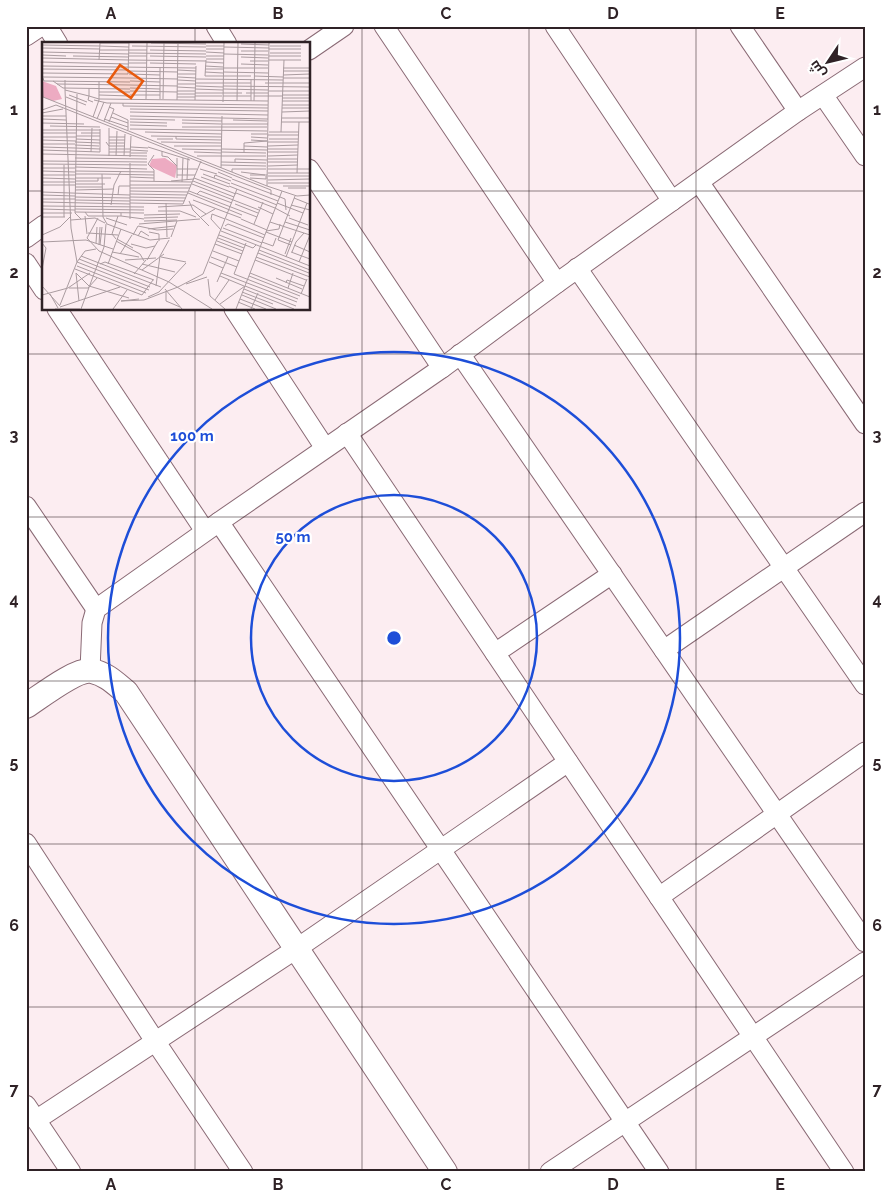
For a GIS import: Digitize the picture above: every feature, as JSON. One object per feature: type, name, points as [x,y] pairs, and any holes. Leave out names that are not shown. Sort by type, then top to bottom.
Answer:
[{"type":"street","points":[[26,36],[41,26]]},
{"type":"street","points":[[47,26],[57,42]]},
{"type":"street","points":[[216,26],[226,42]]},
{"type":"street","points":[[310,49],[344,26]]},
{"type":"street","points":[[384,26],[557,283]]},
{"type":"street","points":[[555,26],[672,201]]},
{"type":"street","points":[[740,26],[798,111]]},
{"type":"street","points":[[90,670],[92,623],[96,609],[442,368],[577,268],[798,111],[865,67]]},
{"type":"street","points":[[823,95],[865,156]]},
{"type":"street","points":[[310,170],[442,368]]},
{"type":"street","points":[[699,182],[862,415]]},
{"type":"street","points":[[26,238],[42,226]]},
{"type":"street","points":[[26,263],[42,287]]},
{"type":"street","points":[[577,268],[865,685]]},
{"type":"street","points":[[57,310],[440,850],[659,1172]]},
{"type":"street","points":[[235,310],[325,448]]},
{"type":"street","points":[[460,354],[865,942]]},
{"type":"street","points":[[347,433],[844,1172]]},
{"type":"street","points":[[26,506],[96,609]]},
{"type":"street","points":[[664,650],[865,512]]},
{"type":"street","points":[[495,653],[612,574]]},
{"type":"street","points":[[26,706],[73,675],[90,670],[108,678],[126,692],[446,1172]]},
{"type":"street","points":[[660,897],[865,752]]},
{"type":"street","points":[[71,1172],[31,1113],[155,1041],[296,949],[568,762]]},
{"type":"street","points":[[26,843],[243,1172]]},
{"type":"street","points":[[550,1172],[865,962]]}]
